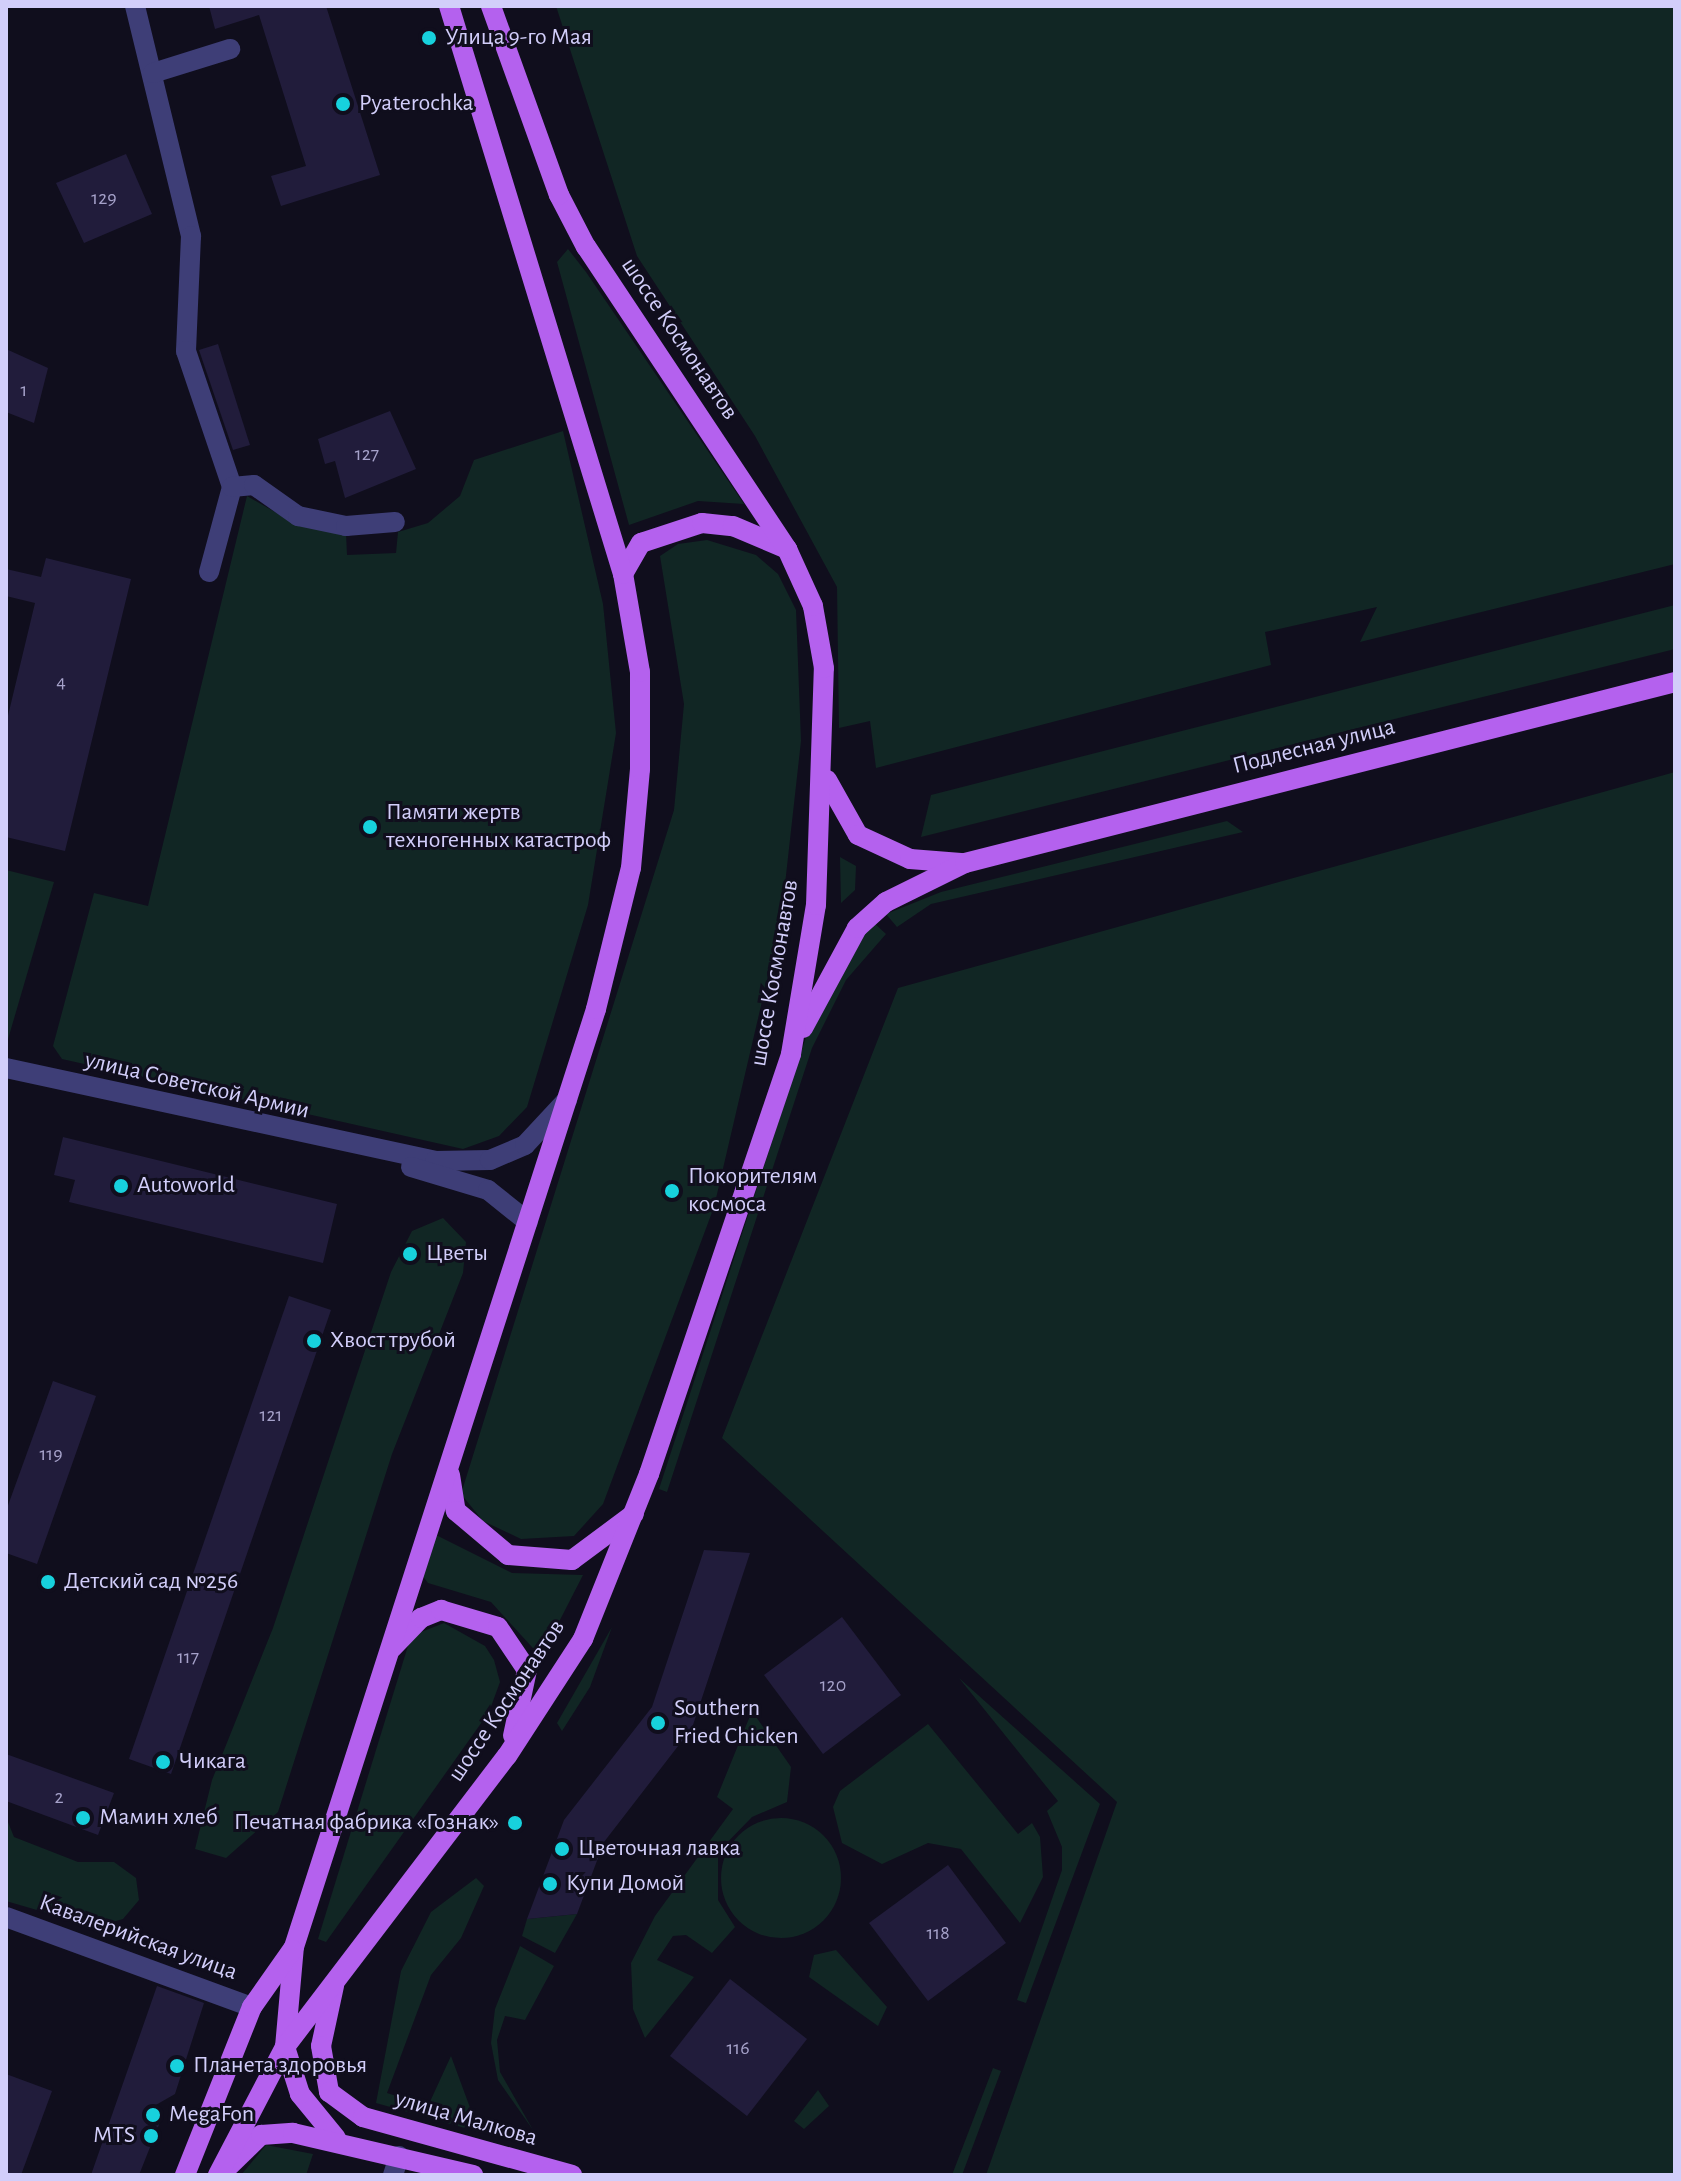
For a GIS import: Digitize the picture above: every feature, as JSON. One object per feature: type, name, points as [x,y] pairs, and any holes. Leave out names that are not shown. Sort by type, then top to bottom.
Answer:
[{"type":"main road","name":"шоссе Космонавтов","points":[[285,2047],[294,1947],[388,1652],[450,1471],[567,1100],[631,868],[640,672],[623,574],[449,6]]},
{"type":"main road","name":"шоссе Космонавтов","points":[[220,2175],[285,2047],[507,1756],[583,1639],[634,1514],[791,1054],[816,905],[825,774],[824,668],[813,606],[787,549],[586,247],[559,195],[491,6]]},
{"type":"main road","points":[[623,574],[641,543],[702,523],[733,526],[787,549]]},
{"type":"main road","name":"Подлесная улица","points":[[965,863],[1675,682]]},
{"type":"main road","points":[[825,774],[858,835],[910,859],[965,863]]},
{"type":"main road","points":[[791,1054],[857,928],[897,895],[965,863]]},
{"type":"main road","points":[[450,1471],[456,1511],[508,1555],[572,1560],[634,1514]]},
{"type":"main road","points":[[388,1652],[421,1618],[441,1610],[498,1627],[527,1670],[507,1756]]},
{"type":"main road","name":"шоссе Космонавтов","points":[[185,2175],[252,2007],[294,1947]]},
{"type":"main road","name":"улица Малкова","points":[[337,1975],[321,2046],[329,2092],[363,2117],[572,2175]]},
{"type":"main road","points":[[285,2047],[300,2094],[336,2138]]},
{"type":"main road","points":[[220,2175],[261,2135],[336,2138],[396,2166],[473,2175]]},
{"type":"street","points":[[135,6],[191,236],[186,351],[232,487],[209,572]]},
{"type":"street","points":[[153,73],[230,49]]},
{"type":"street","points":[[232,487],[254,485],[298,516],[346,526],[395,522]]},
{"type":"street","name":"улица Советской Армии","points":[[6,1068],[377,1154],[488,1190],[528,1222]]},
{"type":"street","name":"улица Советской Армии","points":[[377,1154],[490,1160],[525,1145],[567,1100]]},
{"type":"street","name":"Кавалерийская улица","points":[[6,1917],[252,2007]]},
{"type":"green space","points":[[556,6],[1675,6],[1675,564],[1360,642],[1377,607],[1265,632],[1271,665],[876,768],[870,721],[839,728],[837,587],[755,436],[637,256]]},
{"type":"green space","points":[[568,249],[744,504],[698,501],[629,525],[557,262]]},
{"type":"green space","points":[[563,431],[603,604],[616,733],[588,905],[527,1107],[499,1136],[463,1149],[62,1059],[53,1046],[94,893],[148,906],[247,496],[296,524],[346,533],[347,555],[396,553],[398,532],[428,523],[460,496],[474,460]]},
{"type":"green space","points":[[707,540],[756,555],[778,574],[796,610],[801,741],[781,920],[714,1207],[603,1504],[574,1536],[521,1539],[483,1521],[461,1494],[674,810],[684,704],[660,556],[678,544]]},
{"type":"green space","points":[[1675,605],[1675,649],[921,837],[931,795]]},
{"type":"green space","points":[[1675,772],[1675,2175],[986,2175],[1117,1802],[722,1438],[898,988]]},
{"type":"green space","points":[[1227,821],[1243,832],[931,904],[897,927],[886,914],[941,892]]},
{"type":"green space","points":[[840,857],[856,866],[855,890],[841,903]]},
{"type":"green space","points":[[6,870],[54,882],[6,1046]]},
{"type":"green space","points":[[873,922],[886,934],[846,980],[812,1048],[667,1492],[659,1489],[808,1031],[843,956]]},
{"type":"green space","points":[[443,1218],[466,1242],[463,1273],[392,1454],[278,1812],[226,1858],[195,1849],[212,1780],[273,1628],[391,1272],[412,1231]]},
{"type":"green space","points":[[434,1534],[512,1573],[583,1575],[541,1657],[491,1602],[428,1583],[422,1575]]},
{"type":"green space","points":[[444,1623],[485,1646],[494,1660],[500,1682],[489,1712],[326,1942],[318,1939],[411,1636]]},
{"type":"green space","points":[[612,1627],[590,1687],[562,1731],[557,1723]]},
{"type":"green space","points":[[959,1678],[1100,1804],[1026,2003],[1017,2000],[1062,1870],[1062,1847],[1047,1811],[1058,1801]]},
{"type":"green space","points":[[752,1711],[791,1767],[787,1802],[752,1817],[718,1852],[718,1900],[735,1927],[712,1953],[686,1935],[673,1936],[657,1960],[694,1977],[645,2038],[633,2009],[631,1963],[655,1916],[733,1809],[717,1797]]},
{"type":"green space","points":[[928,1724],[1018,1834],[1032,1823],[1040,1837],[1043,1877],[1020,1923],[961,1849],[928,1843],[882,1864],[842,1843],[833,1807],[840,1791]]},
{"type":"green space","points":[[6,1817],[14,1837],[78,1862],[114,1862],[136,1878],[139,1900],[123,1919],[95,1927],[6,1901]]},
{"type":"green space","points":[[781,1818],[804,1822],[824,1835],[837,1855],[841,1878],[837,1901],[824,1921],[804,1934],[781,1938],[758,1934],[738,1921],[725,1901],[721,1878],[725,1855],[738,1835],[758,1822]]},
{"type":"green space","points":[[476,1878],[484,1886],[461,1938],[431,1975],[387,2093],[428,2106],[451,2056],[479,2132],[376,2103],[401,1971],[431,1912]]},
{"type":"green space","points":[[577,1914],[555,1953],[522,1936],[527,1919]]},
{"type":"green space","points":[[520,1946],[554,1966],[525,2020],[505,2016],[497,2040],[500,2072],[533,2130],[498,2080],[491,2043],[495,2009]]},
{"type":"green space","points":[[836,1950],[887,2007],[878,2026],[809,1977],[814,1955]]},
{"type":"green space","points":[[993,2068],[1001,2071],[962,2175],[952,2175]]},
{"type":"green space","points":[[818,2090],[829,2106],[804,2129],[794,2121]]},
{"type":"green space","points":[[266,2145],[313,2154],[306,2175],[241,2175]]},
{"type":"building","points":[[209,6],[326,6],[380,175],[281,206],[271,176],[306,166],[259,15],[215,29]]},
{"type":"building","points":[[126,154],[152,214],[84,243],[56,183]]},
{"type":"building","points":[[218,344],[250,445],[233,450],[199,350]]},
{"type":"building","points":[[6,349],[48,368],[34,423],[6,412]]},
{"type":"building","points":[[390,411],[416,469],[345,498],[335,461],[325,464],[318,439]]},
{"type":"building","points":[[46,558],[131,579],[65,851],[6,837],[6,724],[35,603],[6,596],[6,569],[41,577]]},
{"type":"building","points":[[63,1137],[337,1204],[323,1263],[69,1202],[75,1180],[54,1175]]},
{"type":"building","points":[[289,1296],[331,1310],[171,1774],[129,1759]]},
{"type":"building","points":[[53,1381],[96,1396],[37,1564],[6,1553],[6,1511]]},
{"type":"building","points":[[704,1550],[750,1553],[692,1728],[604,1842],[577,1914],[527,1919],[564,1820],[652,1707]]},
{"type":"building","points":[[842,1617],[901,1695],[823,1754],[764,1675]]},
{"type":"building","points":[[6,1754],[114,1793],[98,1835],[6,1801]]},
{"type":"building","points":[[948,1865],[1006,1943],[928,2001],[869,1923]]},
{"type":"building","points":[[730,1979],[807,2039],[747,2116],[670,2056]]},
{"type":"building","points":[[157,1986],[204,2003],[175,2094],[154,2106],[160,2122],[139,2175],[91,2175]]},
{"type":"building","points":[[6,2074],[52,2091],[21,2175],[6,2175]]},
{"type":"place","name":"Улица 9-го Мая","points":[[429,38]]},
{"type":"place","name":"Pyaterochka","points":[[343,104]]},
{"type":"place","name":"Памяти жертв техногенных катастроф","points":[[370,827]]},
{"type":"place","name":"Autoworld","points":[[121,1186]]},
{"type":"place","name":"Покорителям космоса","points":[[672,1191]]},
{"type":"place","name":"Цветы","points":[[410,1254]]},
{"type":"place","name":"Хвост трубой","points":[[314,1341]]},
{"type":"place","name":"Детский сад №256","points":[[48,1582]]},
{"type":"place","name":"Southern Fried Chicken","points":[[658,1723]]},
{"type":"place","name":"Чикага","points":[[163,1762]]},
{"type":"place","name":"Мамин хлеб","points":[[83,1818]]},
{"type":"place","name":"Печатная фабрика «Гознак»","points":[[515,1823]]},
{"type":"place","name":"Цветочная лавка","points":[[562,1849]]},
{"type":"place","name":"Купи Домой","points":[[550,1884]]},
{"type":"place","name":"Планета здоровья","points":[[177,2066]]},
{"type":"place","name":"MegaFon","points":[[153,2115]]},
{"type":"place","name":"MTS","points":[[151,2136]]}]
